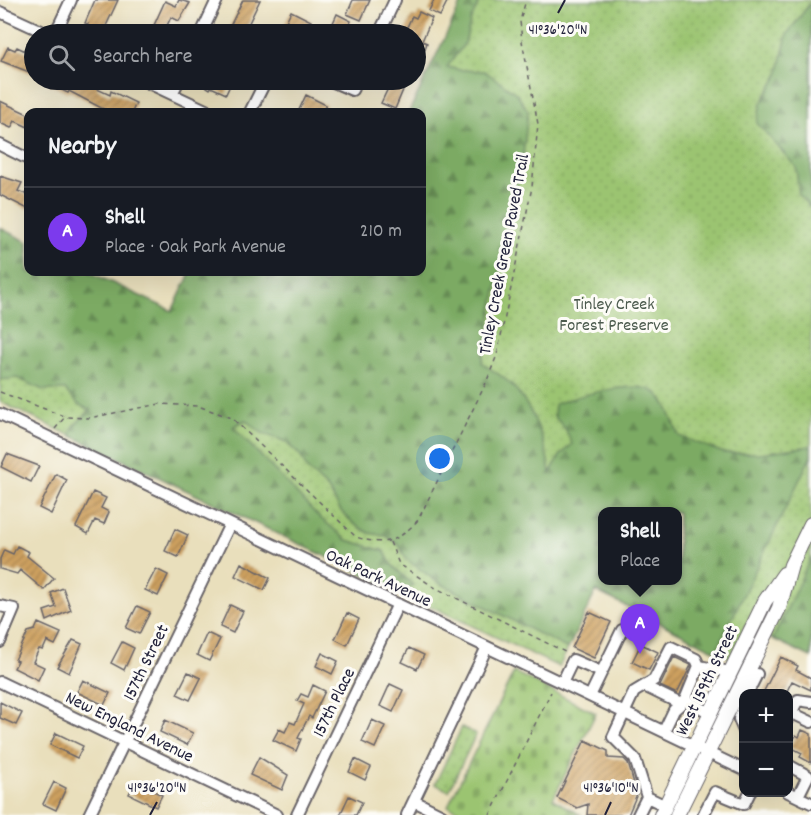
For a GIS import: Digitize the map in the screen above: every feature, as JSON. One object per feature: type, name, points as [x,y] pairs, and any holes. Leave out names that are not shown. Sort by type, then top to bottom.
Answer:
[{"type":"main road","name":"West 159th Street","points":[[663,810],[765,601],[791,565],[811,524]]},
{"type":"main road","name":"West 159th Street","points":[[747,689],[779,608],[791,565]]},
{"type":"main road","name":"West 159th Street","points":[[682,814],[708,752],[739,704]]},
{"type":"street","points":[[60,24],[71,0]]},
{"type":"street","points":[[206,24],[217,0]]},
{"type":"street","points":[[384,24],[396,0]]},
{"type":"street","points":[[1,16],[24,25]]},
{"type":"street","points":[[163,90],[202,108]]},
{"type":"street","points":[[172,94],[174,90]]},
{"type":"street","points":[[252,108],[262,90]]},
{"type":"street","points":[[0,145],[24,157]]},
{"type":"street","name":"Oak Park Avenue","points":[[0,414],[739,768]]},
{"type":"street","name":"157th Street","points":[[88,815],[230,524]]},
{"type":"street","name":"157th Place","points":[[297,815],[398,604]]},
{"type":"street","points":[[0,606],[14,609],[0,642]]},
{"type":"street","points":[[590,696],[622,630]]},
{"type":"street","points":[[407,815],[487,647]]},
{"type":"street","points":[[663,810],[647,797],[635,759],[613,737],[634,693],[654,680],[671,647],[696,659],[699,666],[683,702],[674,710],[664,731]]},
{"type":"street","points":[[562,683],[573,660],[601,672]]},
{"type":"street","points":[[699,666],[730,672]]},
{"type":"street","points":[[748,689],[757,674]]},
{"type":"street","name":"New England Avenue","points":[[0,682],[277,815]]},
{"type":"street","points":[[645,686],[711,712]]},
{"type":"street","points":[[793,710],[798,700],[811,702]]},
{"type":"street","points":[[793,717],[811,722]]},
{"type":"street","points":[[793,767],[808,776],[793,794],[811,803]]},
{"type":"street","points":[[703,815],[715,792],[744,804],[748,797]]},
{"type":"street","points":[[638,815],[647,797]]},
{"type":"street","points":[[414,801],[442,815]]},
{"type":"path","name":"Tinley Creek Green Paved Trail","points":[[389,541],[404,535],[418,520],[486,383],[497,354],[532,187],[538,124],[520,21],[526,0]]},
{"type":"path","points":[[0,392],[66,417],[89,418],[160,404],[198,406],[232,418],[356,537],[374,542],[389,541],[399,564],[434,587],[569,654],[573,660]]},
{"type":"path","points":[[51,439],[56,425],[66,417]]},
{"type":"path","points":[[490,815],[550,692]]},
{"type":"green space","name":"Tinley Creek Forest Preserve","points":[[463,0],[811,0],[811,657],[745,626],[730,658],[596,591],[559,667],[0,402],[0,228],[24,240],[24,276],[98,276],[172,311],[189,276],[306,276],[325,284],[329,276],[426,276],[426,108],[411,108],[420,90],[426,90],[426,77]]},
{"type":"green space","points":[[463,0],[476,0],[479,3],[471,19],[465,43],[447,67],[484,71],[516,93],[528,111],[524,148],[482,363],[510,383],[527,405],[542,438],[550,473],[560,456],[572,444],[566,430],[554,416],[555,404],[591,393],[620,388],[646,388],[655,392],[666,406],[679,436],[724,453],[760,453],[811,446],[811,456],[716,651],[596,591],[568,649],[436,581],[406,559],[399,545],[386,536],[369,533],[354,524],[341,511],[328,489],[307,469],[300,455],[284,441],[262,433],[245,420],[233,427],[318,516],[347,540],[384,551],[392,565],[413,585],[403,593],[70,435],[74,426],[90,410],[79,405],[65,390],[43,390],[17,378],[0,380],[0,228],[24,240],[24,276],[98,276],[172,311],[189,276],[306,276],[325,284],[329,276],[426,276],[426,108],[411,108],[420,90],[426,90],[426,77]]},
{"type":"green space","points":[[811,2],[811,208],[799,195],[796,167],[757,123],[761,103],[778,76],[787,34]]},
{"type":"green space","points":[[811,557],[811,657],[773,639]]},
{"type":"green space","points":[[514,672],[596,713],[553,799],[581,815],[467,815],[448,806]]},
{"type":"green space","points":[[462,727],[476,734],[449,791],[435,784]]},
{"type":"building","points":[[95,0],[118,0],[107,24],[85,23]]},
{"type":"building","points":[[179,0],[190,3],[179,21],[171,17],[168,24],[155,24],[165,1],[176,6]]},
{"type":"building","points":[[243,0],[260,0],[248,24],[231,24]]},
{"type":"building","points":[[353,0],[370,0],[361,20],[347,14]]},
{"type":"building","points":[[434,0],[448,0],[440,16],[429,11]]},
{"type":"building","points":[[291,11],[311,21],[309,24],[285,24]]},
{"type":"building","points":[[419,12],[432,18],[426,32],[426,24],[408,24],[412,16],[416,18]]},
{"type":"building","points":[[337,14],[351,21],[350,24],[332,24]]},
{"type":"building","points":[[8,47],[15,50],[17,47],[24,50],[24,70],[1,61]]},
{"type":"building","points":[[62,90],[99,90],[110,95],[111,91],[136,103],[134,108],[101,108],[69,91],[68,93]]},
{"type":"building","points":[[387,90],[403,90],[395,108],[381,103]]},
{"type":"building","points":[[306,95],[326,105],[324,108],[300,108]]},
{"type":"building","points":[[0,101],[24,112],[24,125],[15,121],[11,128],[0,123]]},
{"type":"building","points":[[0,176],[22,183],[18,191],[24,193],[24,207],[0,195]]},
{"type":"building","points":[[7,454],[39,466],[31,482],[1,467]]},
{"type":"building","points":[[56,474],[67,480],[51,514],[39,508]]},
{"type":"building","points":[[93,492],[106,498],[101,508],[109,512],[104,524],[95,520],[88,534],[76,527]]},
{"type":"building","points":[[175,529],[188,535],[178,557],[165,551]]},
{"type":"building","points":[[17,546],[29,552],[27,556],[54,578],[44,590],[20,570],[17,574],[0,569],[0,559],[4,550],[13,554]]},
{"type":"building","points":[[241,563],[270,578],[264,590],[235,576]]},
{"type":"building","points":[[156,569],[168,575],[158,596],[145,590]]},
{"type":"building","points":[[63,588],[71,610],[47,621],[44,611],[56,607],[51,593]]},
{"type":"building","points":[[230,605],[243,611],[233,633],[220,627]]},
{"type":"building","points":[[137,606],[150,612],[139,634],[126,628]]},
{"type":"building","points":[[589,612],[611,622],[594,658],[572,648]]},
{"type":"building","points":[[347,613],[359,619],[347,645],[335,639]]},
{"type":"building","points":[[38,623],[61,633],[55,645],[47,641],[43,650],[39,649],[33,662],[44,667],[38,680],[14,668],[18,661],[15,660],[28,632],[35,630]]},
{"type":"building","points":[[207,633],[220,639],[209,661],[197,655]]},
{"type":"building","points":[[73,640],[82,644],[69,673],[57,667]]},
{"type":"building","points":[[122,642],[134,648],[124,670],[111,663]]},
{"type":"building","points":[[641,644],[658,652],[649,670],[632,662]]},
{"type":"building","points":[[409,648],[424,655],[417,669],[402,662]]},
{"type":"building","points":[[322,653],[338,661],[332,674],[316,666]]},
{"type":"building","points":[[674,657],[691,665],[677,694],[660,686]]},
{"type":"building","points":[[781,657],[798,666],[796,670],[811,678],[811,690],[792,681],[788,689],[765,689]]},
{"type":"building","points":[[188,672],[201,678],[190,700],[177,694]]},
{"type":"building","points":[[83,680],[110,693],[104,705],[77,692]]},
{"type":"building","points":[[390,684],[403,690],[393,712],[380,706]]},
{"type":"building","points":[[313,685],[325,691],[312,718],[309,716],[298,738],[301,739],[296,751],[273,740],[279,729],[285,732],[290,722],[295,724],[304,704],[297,701],[301,694],[308,697]]},
{"type":"building","points":[[0,702],[22,713],[16,725],[0,718]]},
{"type":"building","points":[[165,720],[193,733],[187,745],[160,732]]},
{"type":"building","points":[[372,720],[385,726],[375,748],[362,742]]},
{"type":"building","points":[[802,730],[811,734],[811,763],[800,757],[802,753],[793,748],[796,735],[799,737]]},
{"type":"building","points":[[56,733],[83,746],[77,758],[50,745]]},
{"type":"building","points":[[585,740],[608,751],[608,758],[624,759],[628,763],[637,794],[628,815],[587,815],[588,804],[577,808],[557,798]]},
{"type":"building","points":[[259,757],[288,775],[282,790],[250,775]]},
{"type":"building","points":[[355,759],[371,767],[365,780],[349,772]]},
{"type":"building","points":[[54,782],[66,788],[56,810],[43,804]]},
{"type":"building","points":[[135,782],[162,795],[156,807],[129,794]]},
{"type":"building","points":[[349,796],[362,802],[356,815],[340,815]]},
{"type":"place","name":"Shell","points":[[640,654]]}]
